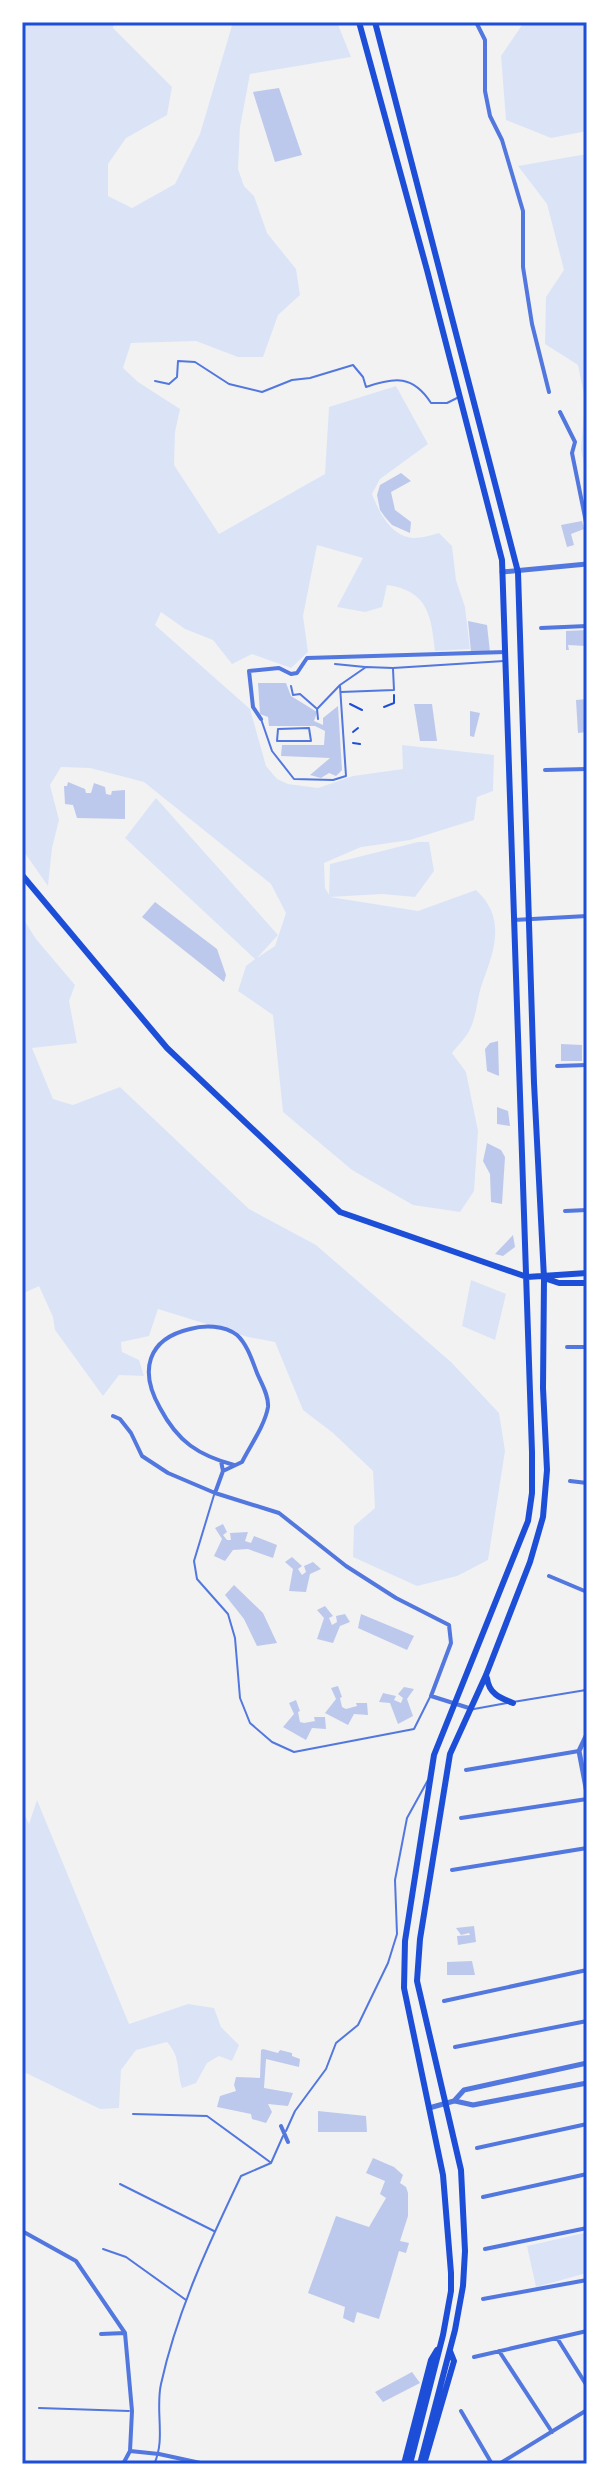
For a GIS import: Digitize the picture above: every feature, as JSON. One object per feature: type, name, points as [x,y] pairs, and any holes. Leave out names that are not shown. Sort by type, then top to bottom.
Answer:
[{"type":"main road","points":[[359,22],[460,397],[502,572],[511,769],[520,1165],[527,1277],[532,1477],[528,1521],[439,1740],[430,1775],[405,1941],[404,1988],[443,2175],[451,2254],[451,2291],[440,2348],[410,2464]]},
{"type":"main road","points":[[375,22],[518,572],[544,1278],[543,1388],[547,1470],[543,1517],[530,1562],[446,1771],[417,1965],[417,1981],[461,2170],[465,2251],[461,2297],[450,2351],[454,2361],[422,2464]]},
{"type":"main road","points":[[22,875],[167,1048],[334,1206],[357,1219],[527,1277],[559,1283],[587,1283]]},
{"type":"main road","points":[[512,885],[529,884]]},
{"type":"main road","points":[[516,967],[531,967]]},
{"type":"main road","points":[[544,1278],[587,1273]]},
{"type":"main road","points":[[486,1675],[487,1684],[495,1695],[513,1703]]},
{"type":"main road","points":[[404,2464],[431,2360],[440,2348]]},
{"type":"street","points":[[476,22],[485,40],[485,91],[490,116],[502,140],[523,211],[523,267],[532,324],[549,392]]},
{"type":"street","points":[[560,412],[575,442],[572,453],[587,527]]},
{"type":"street","points":[[502,572],[587,564]]},
{"type":"street","points":[[541,628],[587,626]]},
{"type":"street","points":[[261,719],[253,707],[249,671],[279,668],[291,674],[297,673],[307,658],[505,656]]},
{"type":"street","points":[[545,770],[587,769]]},
{"type":"street","points":[[513,920],[587,916]]},
{"type":"street","points":[[557,1066],[587,1065]]},
{"type":"street","points":[[565,1211],[587,1210]]},
{"type":"street","points":[[223,1471],[242,1462],[268,1409],[268,1398],[247,1349],[237,1336],[225,1329],[202,1325],[178,1331],[162,1339],[149,1364],[153,1396],[186,1445],[234,1465]]},
{"type":"street","points":[[567,1347],[587,1347]]},
{"type":"street","points":[[113,1416],[120,1419],[131,1433],[142,1456],[168,1473],[215,1493],[279,1513],[346,1566],[396,1598],[449,1625],[451,1643],[431,1696],[472,1709]]},
{"type":"street","points":[[215,1493],[223,1471],[221,1461]]},
{"type":"street","points":[[570,1481],[587,1483]]},
{"type":"street","points":[[549,1576],[587,1592]]},
{"type":"street","points":[[461,1818],[587,1796],[579,1751],[587,1734]]},
{"type":"street","points":[[466,1770],[579,1751]]},
{"type":"street","points":[[452,1870],[587,1848]]},
{"type":"street","points":[[444,2001],[587,1970]]},
{"type":"street","points":[[455,2047],[587,2021]]},
{"type":"street","points":[[429,2109],[454,2101],[464,2090],[587,2063]]},
{"type":"street","points":[[454,2101],[473,2105],[587,2083]]},
{"type":"street","points":[[477,2148],[587,2124]]},
{"type":"street","points":[[281,2126],[288,2142]]},
{"type":"street","points":[[483,2197],[587,2174]]},
{"type":"street","points":[[485,2249],[587,2228]]},
{"type":"street","points":[[22,2231],[76,2261],[125,2333],[132,2411],[130,2451],[123,2464]]},
{"type":"street","points":[[483,2299],[587,2280]]},
{"type":"street","points":[[474,2357],[587,2331]]},
{"type":"street","points":[[101,2334],[125,2333]]},
{"type":"street","points":[[557,2338],[587,2386]]},
{"type":"street","points":[[499,2351],[552,2432]]},
{"type":"street","points":[[499,2464],[587,2410]]},
{"type":"street","points":[[461,2411],[492,2464]]},
{"type":"street","points":[[130,2451],[205,2464]]},
{"type":"lane","points":[[155,381],[169,384],[177,377],[178,361],[195,362],[229,384],[262,392],[292,380],[353,365],[363,377],[366,387],[387,380],[401,380],[412,383],[424,392],[431,403],[447,403],[460,397]]},
{"type":"lane","points":[[335,664],[393,668],[505,656]]},
{"type":"lane","points":[[317,709],[340,685],[366,667]]},
{"type":"lane","points":[[340,692],[394,690],[393,668]]},
{"type":"lane","points":[[261,719],[272,751],[294,779],[321,781],[346,776],[340,685]]},
{"type":"lane","points":[[291,686],[293,695],[300,694],[317,709],[318,719]]},
{"type":"lane","points":[[309,728],[311,741],[277,741],[278,729],[309,728]]},
{"type":"lane","points":[[215,1493],[194,1561],[197,1579],[228,1614],[235,1638],[240,1698],[250,1723],[272,1742],[294,1752],[414,1729],[431,1696]]},
{"type":"lane","points":[[472,1709],[587,1690]]},
{"type":"lane","points":[[154,2464],[159,2454],[160,2389],[186,2300],[241,2176],[271,2163],[295,2111],[326,2069],[336,2043],[358,2025],[388,1963],[397,1934],[395,1880],[407,1818],[430,1775]]},
{"type":"lane","points":[[133,2114],[207,2116],[271,2163]]},
{"type":"lane","points":[[120,2184],[214,2231]]},
{"type":"lane","points":[[103,2249],[126,2257],[186,2300]]},
{"type":"lane","points":[[39,2408],[132,2411]]},
{"type":"lane","points":[[189,2460],[198,2464]]},
{"type":"path","points":[[384,707],[394,703],[394,690]]},
{"type":"path","points":[[350,704],[362,710]]},
{"type":"path","points":[[353,732],[358,728]]},
{"type":"path","points":[[353,743],[360,744]]},
{"type":"shaded area","points":[[22,22],[114,22],[113,28],[172,87],[167,115],[126,138],[108,164],[108,196],[132,208],[175,184],[200,134],[233,22],[337,22],[351,57],[250,74],[240,127],[238,169],[244,186],[254,196],[267,233],[296,269],[300,295],[278,315],[263,357],[238,357],[196,341],[131,343],[123,368],[138,382],[180,409],[175,432],[174,465],[219,534],[325,474],[329,407],[396,386],[428,444],[380,479],[372,494],[382,516],[399,533],[414,538],[439,533],[452,546],[470,649],[435,651],[432,626],[425,607],[419,599],[401,588],[387,585],[382,607],[365,612],[337,607],[363,558],[317,545],[303,616],[308,652],[291,668],[252,654],[232,664],[213,640],[185,629],[161,612],[155,625],[250,709],[266,766],[277,779],[288,784],[318,788],[353,776],[403,769],[402,745],[494,755],[493,791],[477,797],[474,820],[410,840],[361,847],[324,863],[325,888],[329,895],[330,864],[429,842],[434,871],[415,897],[382,894],[330,897],[418,911],[476,890],[492,912],[494,947],[480,989],[475,1017],[467,1034],[452,1053],[466,1072],[478,1131],[474,1191],[460,1212],[413,1205],[352,1170],[283,1112],[273,1015],[238,991],[246,966],[255,959],[125,838],[156,798],[278,935],[257,958],[275,946],[286,913],[271,884],[144,782],[90,768],[61,767],[50,785],[59,820],[48,886],[22,849]]},
{"type":"shaded area","points":[[524,22],[587,22],[587,131],[551,138],[506,120],[501,56]]},
{"type":"shaded area","points":[[587,154],[587,481],[581,449],[585,400],[578,365],[545,344],[546,297],[564,270],[547,204],[518,166]]},
{"type":"shaded area","points":[[22,917],[36,939],[75,985],[69,1001],[77,1043],[32,1048],[53,1099],[73,1105],[120,1087],[249,1209],[316,1245],[451,1362],[499,1413],[505,1451],[488,1560],[457,1576],[417,1586],[353,1557],[354,1526],[375,1508],[373,1471],[303,1410],[275,1342],[248,1337],[158,1309],[149,1336],[121,1342],[122,1352],[139,1360],[144,1376],[119,1375],[103,1396],[55,1330],[53,1317],[39,1286],[22,1294]]},
{"type":"shaded area","points":[[471,1280],[506,1294],[495,1340],[462,1326]]},
{"type":"shaded area","points":[[37,1800],[129,2024],[188,2004],[214,2008],[221,2027],[239,2045],[232,2061],[219,2056],[207,2063],[196,2083],[182,2088],[176,2058],[167,2042],[136,2050],[121,2070],[119,2108],[100,2109],[22,2071],[22,1809],[29,1824]]},
{"type":"shaded area","points":[[584,2233],[587,2273],[536,2287],[527,2246]]},
{"type":"building","points":[[279,88],[302,155],[275,162],[253,92]]},
{"type":"building","points":[[401,473],[411,481],[391,492],[395,510],[411,522],[410,533],[392,525],[385,517],[377,495],[380,485]]},
{"type":"building","points":[[582,521],[584,529],[571,534],[574,545],[567,547],[561,525]]},
{"type":"building","points":[[468,621],[487,625],[490,652],[471,652]]},
{"type":"building","points":[[587,630],[586,646],[568,645],[569,650],[566,650],[566,631]]},
{"type":"building","points":[[258,683],[286,683],[291,696],[317,712],[314,721],[323,725],[323,718],[338,706],[342,770],[336,776],[329,773],[321,778],[310,775],[330,758],[281,756],[282,745],[324,745],[325,731],[315,726],[269,726],[268,717],[260,714]]},
{"type":"building","points":[[587,699],[587,732],[578,733],[576,700]]},
{"type":"building","points":[[414,704],[432,704],[437,741],[420,741]]},
{"type":"building","points":[[470,711],[480,713],[474,737],[470,736]]},
{"type":"building","points":[[68,782],[85,789],[86,793],[91,793],[94,783],[105,787],[106,794],[125,790],[125,819],[77,818],[73,805],[65,804],[64,786]]},
{"type":"building","points":[[155,902],[217,949],[226,975],[224,982],[142,917]]},
{"type":"building","points":[[498,1041],[499,1076],[487,1071],[485,1049],[490,1043]]},
{"type":"building","points":[[561,1044],[582,1045],[582,1061],[561,1061]]},
{"type":"building","points":[[497,1107],[508,1111],[510,1126],[497,1124]]},
{"type":"building","points":[[487,1143],[501,1150],[505,1157],[502,1204],[491,1202],[490,1174],[483,1161]]},
{"type":"building","points":[[513,1235],[515,1247],[503,1256],[495,1254]]},
{"type":"building","points":[[223,1524],[227,1532],[223,1535],[227,1540],[231,1540],[230,1533],[248,1532],[245,1541],[251,1543],[254,1536],[277,1545],[273,1558],[248,1549],[233,1550],[225,1561],[214,1556],[222,1539],[215,1528]]},
{"type":"building","points":[[292,1557],[302,1566],[298,1569],[302,1575],[306,1572],[304,1566],[313,1562],[321,1569],[310,1574],[306,1592],[289,1591],[293,1569],[285,1562]]},
{"type":"building","points":[[234,1585],[263,1613],[277,1643],[257,1646],[244,1619],[225,1595]]},
{"type":"building","points":[[325,1606],[333,1616],[329,1618],[332,1625],[337,1622],[336,1616],[345,1614],[350,1622],[340,1626],[333,1643],[317,1639],[324,1618],[317,1610]]},
{"type":"building","points":[[361,1614],[414,1636],[407,1650],[358,1628]]},
{"type":"building","points":[[338,1686],[342,1707],[346,1709],[357,1706],[356,1703],[367,1703],[368,1715],[354,1714],[348,1725],[325,1713],[336,1699],[331,1688]]},
{"type":"building","points":[[404,1687],[414,1689],[407,1699],[413,1716],[398,1724],[390,1703],[379,1702],[383,1693],[396,1696],[394,1700],[401,1703],[403,1698],[398,1694]]},
{"type":"building","points":[[296,1700],[300,1722],[325,1717],[326,1729],[312,1728],[306,1740],[283,1727],[294,1714],[289,1703]]},
{"type":"building","points":[[474,1926],[476,1942],[458,1945],[457,1936],[470,1935],[461,1935],[456,1928]]},
{"type":"building","points":[[472,1961],[475,1975],[447,1975],[447,1962]]},
{"type":"building","points":[[263,2049],[292,2053],[300,2059],[299,2067],[266,2059],[264,2088],[293,2093],[288,2106],[268,2104],[272,2112],[266,2123],[252,2119],[251,2114],[217,2107],[220,2096],[236,2091],[236,2077],[260,2078]]},
{"type":"building","points":[[318,2111],[366,2116],[367,2132],[318,2132]]},
{"type":"building","points":[[373,2158],[394,2167],[403,2175],[400,2183],[408,2193],[408,2216],[400,2241],[409,2243],[406,2253],[399,2251],[379,2319],[357,2312],[354,2323],[343,2318],[345,2307],[308,2293],[336,2216],[369,2227],[386,2198],[380,2194],[385,2181],[366,2173]]},
{"type":"building","points":[[412,2372],[420,2383],[383,2402],[375,2392]]}]
